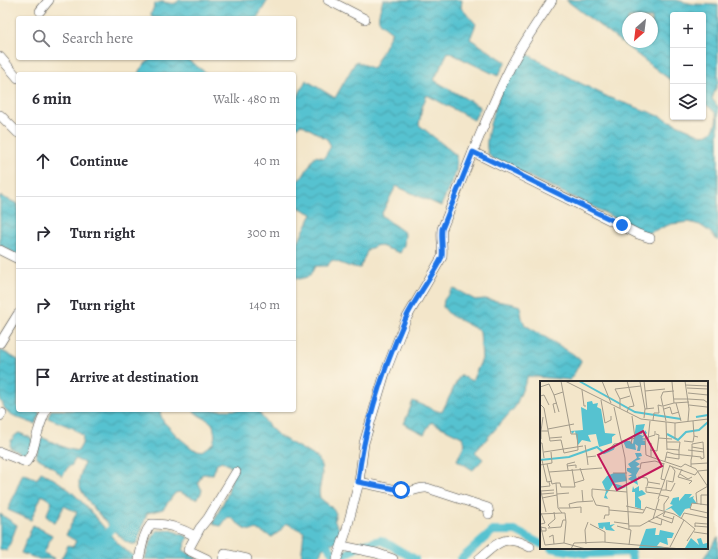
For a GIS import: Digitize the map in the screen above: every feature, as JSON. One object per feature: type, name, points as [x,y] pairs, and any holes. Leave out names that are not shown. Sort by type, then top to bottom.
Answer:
[{"type":"street","points":[[40,11],[48,0]]},
{"type":"street","points":[[328,0],[365,19]]},
{"type":"street","points":[[337,559],[342,546],[358,482],[364,444],[385,372],[406,319],[442,257],[442,229],[473,152],[511,67],[552,0]]},
{"type":"street","points":[[0,57],[16,76]]},
{"type":"street","points":[[0,115],[16,131]]},
{"type":"street","points":[[473,152],[638,234],[650,238]]},
{"type":"street","points":[[0,250],[16,258]]},
{"type":"street","points":[[0,343],[16,317]]},
{"type":"street","points":[[0,452],[26,462],[30,458],[33,451],[38,430],[45,412]]},
{"type":"street","points":[[207,559],[188,550],[195,536],[208,518],[236,472]]},
{"type":"street","points":[[358,482],[406,492],[410,492],[421,487],[427,488],[488,508],[490,514]]},
{"type":"street","points":[[139,559],[144,539],[151,524],[175,527],[195,536]]},
{"type":"street","points":[[479,559],[493,546],[505,540],[516,540],[530,546]]},
{"type":"street","points":[[342,546],[376,553],[393,559]]},
{"type":"street","points":[[223,559],[225,554],[247,559]]},
{"type":"street","points":[[212,559],[216,559]]},
{"type":"water","points":[[179,0],[268,0],[258,16],[152,16],[155,4],[162,2],[174,4]]},
{"type":"water","points":[[383,0],[462,0],[461,8],[476,24],[470,39],[506,62],[498,76],[448,52],[434,80],[480,107],[474,120],[427,95],[422,107],[419,125],[456,155],[456,171],[441,206],[396,186],[381,215],[405,233],[404,245],[400,253],[378,245],[368,249],[360,268],[348,266],[332,260],[327,266],[315,266],[310,276],[300,279],[296,278],[296,244],[312,214],[296,206],[296,182],[303,176],[315,156],[324,158],[331,146],[327,139],[301,124],[296,128],[296,100],[306,80],[335,98],[356,61],[373,69],[392,32],[380,22],[379,12]]},
{"type":"water","points":[[566,0],[675,0],[693,4],[718,5],[718,82],[712,99],[718,107],[718,241],[709,231],[700,225],[689,222],[671,224],[648,233],[635,229],[592,206],[494,160],[488,153],[488,133],[496,103],[502,88],[520,58],[529,55],[610,98],[652,113],[699,134],[706,135],[714,128],[717,116],[706,104],[706,12],[670,12],[670,80],[629,48],[658,48],[658,12],[622,12],[622,43]]},
{"type":"water","points":[[149,60],[188,60],[205,72],[139,72]]},
{"type":"water","points":[[0,196],[16,203],[16,254],[0,245]]},
{"type":"water","points":[[453,288],[475,300],[485,299],[520,306],[525,325],[573,354],[581,361],[570,380],[528,376],[515,407],[475,452],[483,459],[473,470],[457,460],[465,443],[462,437],[431,422],[424,434],[404,424],[413,401],[442,412],[460,375],[472,381],[482,359],[480,331],[450,315],[443,307],[444,300]]},
{"type":"water","points":[[1,350],[16,359],[16,412],[39,412],[40,413],[35,424],[7,412],[0,401]]},
{"type":"water","points":[[50,412],[160,412],[163,421],[177,436],[193,449],[202,451],[213,443],[215,436],[212,423],[195,412],[258,412],[268,425],[279,436],[317,458],[321,465],[322,475],[319,492],[320,498],[336,513],[334,520],[341,533],[338,543],[326,543],[317,559],[301,559],[304,532],[286,523],[279,532],[272,537],[256,529],[251,531],[245,529],[230,517],[227,518],[221,526],[213,523],[227,495],[234,469],[222,461],[217,463],[213,474],[202,474],[198,483],[202,490],[196,499],[179,492],[175,493],[163,509],[147,513],[137,543],[128,543],[114,531],[81,490],[79,482],[84,463],[75,459],[72,465],[68,467],[62,476],[50,465],[36,457],[41,437],[68,449],[78,451],[82,444],[83,436],[73,428],[48,418]]},
{"type":"water","points":[[19,433],[31,438],[32,441],[30,450],[23,454],[10,447],[12,439]]},
{"type":"water","points":[[41,472],[57,481],[76,496],[113,538],[136,558],[61,559],[68,545],[73,547],[76,541],[66,535],[77,512],[64,506],[55,523],[46,516],[52,502],[42,495],[31,520],[8,510],[23,473],[37,479]]},
{"type":"water","points":[[0,514],[17,525],[7,551],[0,549]]},
{"type":"water","points":[[33,525],[52,535],[44,553],[55,559],[39,559],[21,553]]},
{"type":"water","points":[[171,530],[188,537],[183,550],[198,559],[145,559],[156,531]]},
{"type":"water","points":[[718,537],[718,559],[703,559]]},
{"type":"waterway","points":[[92,559],[102,539],[118,521]]},
{"type":"waterway","points":[[461,559],[493,531],[516,531],[540,543]]},
{"type":"waterway","points":[[319,535],[333,553],[345,555],[361,545],[381,540],[415,559]]},
{"type":"waterway","points":[[557,549],[587,554],[631,552],[632,559]]},
{"type":"route","points":[[401,490],[358,482],[364,444],[378,392],[406,319],[442,257],[442,229],[473,152],[622,225]]}]
